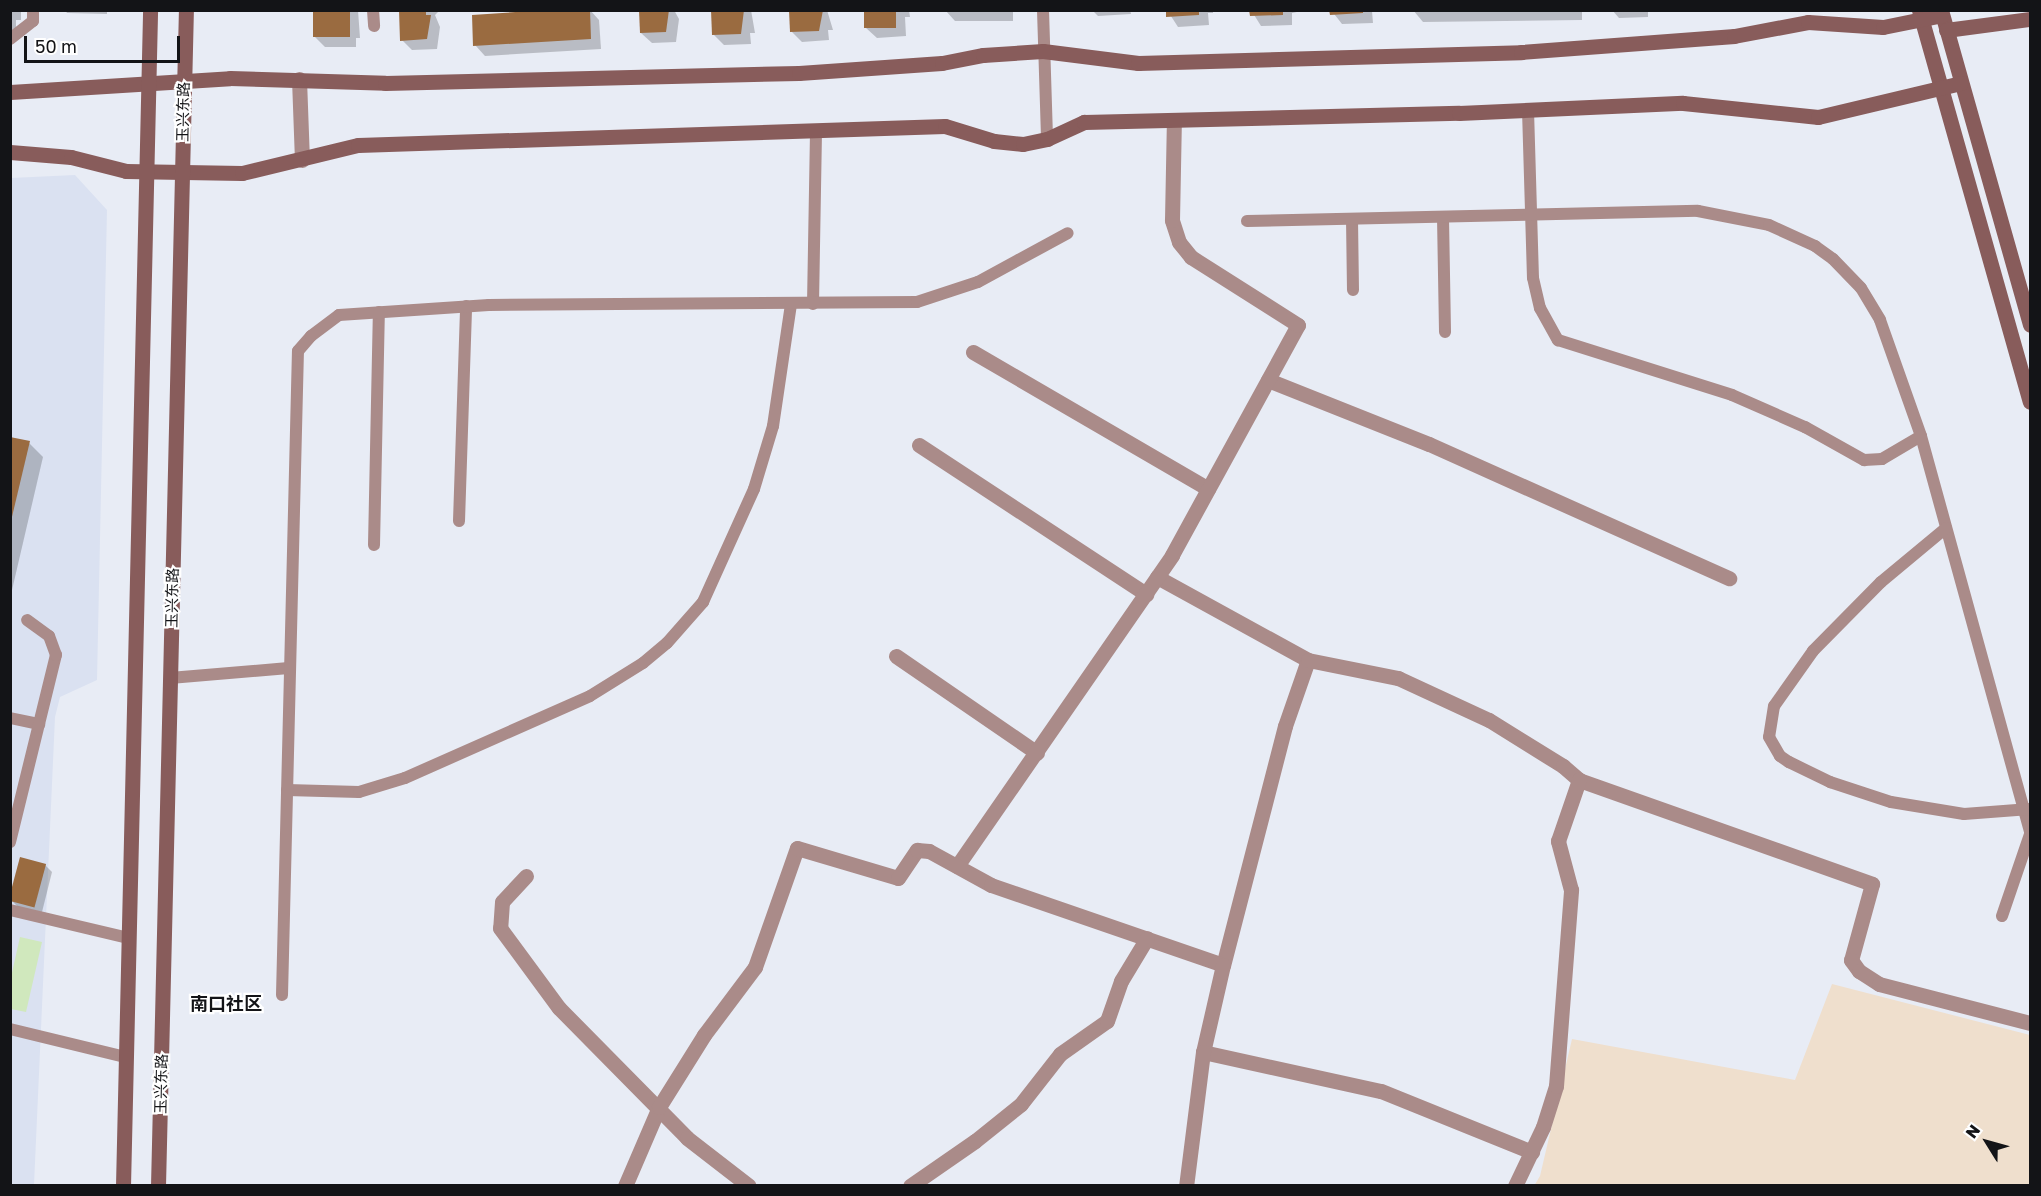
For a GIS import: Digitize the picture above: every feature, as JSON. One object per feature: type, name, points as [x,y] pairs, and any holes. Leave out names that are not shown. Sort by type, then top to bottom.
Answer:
[{"type":"street","points":[[123,1185],[150,10]]},
{"type":"street","name":"玉兴东路","points":[[158,1185],[186,10]]},
{"type":"street","points":[[10,92],[184,82],[299,79],[385,83],[799,73],[942,63],[983,55],[1044,51],[1138,63],[1509,52],[1734,36],[1784,24],[1832,22],[1883,27],[1920,15],[1943,19],[2031,19]]},
{"type":"street","points":[[1920,15],[1939,88],[2031,402]]},
{"type":"street","points":[[1943,19],[2031,325]]},
{"type":"street","points":[[299,79],[302,160]]},
{"type":"street","points":[[10,152],[71,157],[126,171],[242,173],[358,145],[945,126],[1008,144],[1047,139],[1084,122],[1528,110],[1683,103],[1818,117],[1960,83]]},
{"type":"street","points":[[957,866],[1157,577],[1298,325],[1191,257],[1179,242],[1172,220],[1174,120]]},
{"type":"street","points":[[973,352],[1208,489]]},
{"type":"street","points":[[1268,380],[1440,449],[1729,578]]},
{"type":"street","points":[[919,445],[1146,594]]},
{"type":"street","points":[[1157,577],[1308,660],[1398,678],[1446,698],[1554,760],[1579,780],[1755,846],[1872,884],[1851,960],[1859,971],[1879,984],[2031,1023]]},
{"type":"street","points":[[896,656],[1037,753]]},
{"type":"street","points":[[1186,1185],[1203,1052],[1223,965],[1285,726],[1308,660]]},
{"type":"street","points":[[1515,1185],[1532,1152],[1556,1086],[1571,890],[1558,842],[1579,780]]},
{"type":"street","points":[[626,1185],[659,1107],[704,1035],[755,967],[797,848],[898,878],[916,850],[929,851],[991,885],[1223,965]]},
{"type":"street","points":[[526,876],[502,902],[500,928],[560,1008],[687,1138],[749,1185]]},
{"type":"street","points":[[910,1185],[1012,1111],[1060,1054],[1107,1021],[1121,981],[1147,938]]},
{"type":"street","points":[[1203,1052],[1381,1091],[1532,1152]]},
{"type":"lane","points":[[10,39],[33,21],[33,10]]},
{"type":"lane","points":[[373,10],[374,26]]},
{"type":"lane","points":[[1043,10],[1047,139]]},
{"type":"lane","points":[[1528,110],[1530,215],[1535,293],[1558,340],[1732,394],[1805,427],[1864,460],[1882,459],[1921,436]]},
{"type":"lane","points":[[813,304],[816,130]]},
{"type":"lane","points":[[1247,221],[1674,210],[1722,213],[1769,225],[1815,246],[1849,274],[1871,303],[1921,436],[2028,809],[2031,833],[2001,916]]},
{"type":"lane","points":[[1443,217],[1445,332]]},
{"type":"lane","points":[[1352,219],[1353,290]]},
{"type":"lane","points":[[282,996],[298,351],[339,315],[466,306],[898,304],[936,298],[978,282],[1068,233]]},
{"type":"lane","points":[[286,790],[359,792],[405,778],[590,696],[617,681],[667,643],[703,602],[754,489],[773,426],[791,304]]},
{"type":"lane","points":[[459,520],[466,306]]},
{"type":"lane","points":[[374,545],[379,312]]},
{"type":"lane","points":[[1947,528],[1881,582],[1813,651],[1774,706],[1769,737],[1780,756],[1789,762],[1863,794],[1964,814],[2028,809]]},
{"type":"lane","points":[[10,842],[56,655],[50,636],[27,620]]},
{"type":"lane","points":[[170,678],[289,668]]},
{"type":"lane","points":[[10,718],[39,724]]},
{"type":"lane","points":[[10,910],[128,938]]},
{"type":"lane","points":[[10,1029],[126,1057]]},
{"type":"shaded area","points":[[75,175],[107,210],[97,680],[60,697],[55,717],[34,1185],[11,1186],[11,178]]},
{"type":"shaded area","points":[[1832,984],[2030,1035],[2030,1185],[1534,1186],[1540,1176],[1572,1039],[1795,1080]]},
{"type":"green space","points":[[20,937],[42,942],[26,1012],[11,1009],[11,977]]},
{"type":"building","points":[[313,10],[350,10],[350,37],[313,37]]},
{"type":"building","points":[[399,10],[426,10],[426,15],[431,15],[427,39],[400,41]]},
{"type":"building","points":[[545,10],[590,10],[591,39],[473,46],[472,15]]},
{"type":"building","points":[[639,10],[669,10],[666,32],[640,33]]},
{"type":"building","points":[[711,10],[744,10],[741,34],[712,35]]},
{"type":"building","points":[[789,10],[823,10],[819,31],[790,32]]},
{"type":"building","points":[[864,10],[896,10],[896,28],[864,28]]},
{"type":"building","points":[[1166,10],[1199,10],[1199,15],[1166,17]]},
{"type":"building","points":[[1249,10],[1283,10],[1283,15],[1250,16]]},
{"type":"building","points":[[1329,10],[1363,10],[1363,13],[1330,15]]},
{"type":"building","points":[[10,437],[30,441],[11,521],[10,521]]},
{"type":"building","points":[[20,857],[46,864],[34,907],[10,901]]},
{"type":"district","name":"南口社区","points":[[226,1003]]}]
